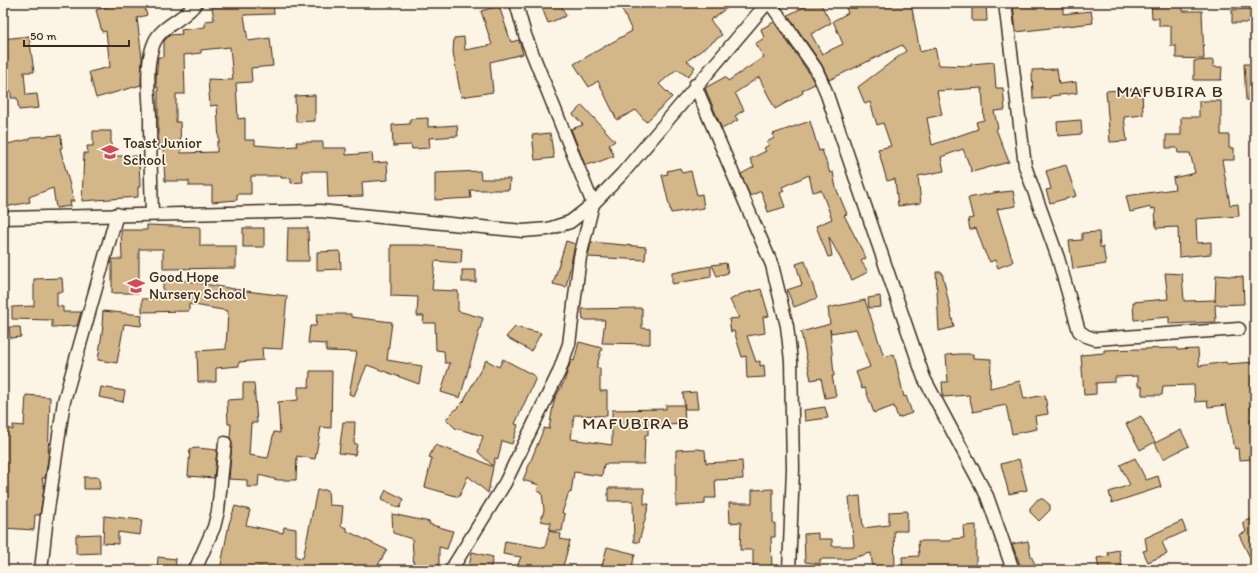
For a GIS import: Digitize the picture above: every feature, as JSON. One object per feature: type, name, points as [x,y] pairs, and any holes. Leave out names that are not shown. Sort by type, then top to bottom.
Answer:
[{"type":"street","points":[[152,214],[149,80],[150,57],[155,41],[167,28],[196,3]]},
{"type":"street","points":[[451,570],[505,483],[559,372],[569,344],[580,257],[593,204],[525,34],[516,3]]},
{"type":"street","points":[[3,218],[320,210],[523,231],[548,229],[570,222],[593,204],[622,174],[767,3]]},
{"type":"street","points":[[770,3],[816,69],[826,89],[924,378],[987,496],[1013,570]]},
{"type":"street","points":[[1005,3],[1025,166],[1058,258],[1079,330],[1086,336],[1095,339],[1239,329]]},
{"type":"street","points":[[696,85],[772,265],[787,326],[791,361],[793,468],[789,570]]},
{"type":"street","points":[[41,570],[47,516],[64,401],[118,214]]},
{"type":"street","points":[[195,570],[214,527],[218,511],[225,442]]},
{"type":"building","points":[[120,3],[143,3],[147,15],[137,18],[142,58],[141,85],[96,98],[89,72],[110,67],[106,31],[102,32],[96,10]]},
{"type":"building","points":[[249,3],[273,3],[274,14],[244,15],[248,41],[270,38],[273,66],[251,68],[252,82],[236,83],[238,119],[245,118],[245,140],[255,140],[255,145],[281,147],[297,146],[296,142],[323,142],[323,148],[346,148],[346,155],[372,153],[373,163],[387,162],[388,180],[362,182],[363,196],[328,197],[327,171],[302,171],[303,182],[291,183],[291,178],[281,178],[281,176],[251,176],[251,194],[237,194],[237,200],[212,202],[212,186],[189,186],[189,181],[165,181],[163,149],[158,150],[158,87],[156,87],[156,79],[158,57],[164,57],[164,41],[170,35],[182,34],[181,30],[205,27],[205,21],[214,20],[212,7]],"holes":[[[230,47],[233,80],[208,79],[210,106],[217,105],[219,142],[217,142],[217,152],[181,153],[180,122],[176,122],[176,94],[185,94],[184,55],[201,53],[201,50]]]},
{"type":"building","points":[[540,3],[560,3],[566,16],[548,23]]},
{"type":"building","points":[[619,3],[734,3],[710,20],[722,35],[687,61],[695,67],[688,77],[677,69],[659,84],[672,97],[646,122],[636,110],[617,120],[598,81],[589,87],[574,64],[632,31]]},
{"type":"building","points":[[812,3],[820,3],[831,23],[811,34],[822,54],[843,44],[833,21],[848,13],[844,3],[911,3],[920,52],[935,48],[939,65],[971,66],[971,64],[994,62],[996,88],[1003,88],[1005,110],[994,111],[998,128],[996,129],[1009,162],[972,172],[963,149],[941,157],[944,171],[918,176],[921,203],[898,206],[895,179],[887,181],[878,149],[891,146],[883,123],[877,125],[870,102],[865,104],[858,87],[906,51],[902,45],[829,80],[822,65],[788,15]],"holes":[[[982,88],[984,120],[976,122],[978,129],[932,145],[927,118],[942,115],[937,91]]]},
{"type":"building","points":[[972,3],[986,3],[987,21],[972,21]]},
{"type":"building","points":[[1013,3],[1063,3],[1063,14],[1091,11],[1093,23],[1016,32]]},
{"type":"building","points":[[1151,3],[1183,3],[1183,11],[1202,11],[1204,59],[1176,58],[1176,46],[1171,46],[1171,26],[1159,26],[1159,18],[1152,18]]},
{"type":"building","points":[[499,6],[511,42],[519,40],[523,54],[490,62],[493,92],[461,97],[453,52],[454,38],[464,37],[465,50],[492,45],[481,11]]},
{"type":"building","points":[[1255,9],[1255,23],[1232,23],[1232,10]]},
{"type":"building","points":[[774,22],[815,84],[802,90],[803,93],[775,109],[759,77],[735,93],[744,110],[735,116],[738,120],[722,129],[705,88],[725,77],[728,81],[764,57],[755,44],[764,38],[761,29]]},
{"type":"building","points":[[29,36],[34,72],[24,72],[26,95],[37,94],[39,108],[19,110],[17,98],[11,98],[11,91],[3,91],[3,39]]},
{"type":"building","points":[[1213,60],[1213,67],[1222,67],[1221,80],[1194,80],[1194,61]]},
{"type":"building","points":[[1244,64],[1255,64],[1255,100],[1246,100]]},
{"type":"building","points":[[1057,69],[1059,84],[1076,82],[1077,93],[1051,96],[1051,98],[1033,99],[1032,70]]},
{"type":"building","points":[[1142,89],[1143,115],[1124,117],[1127,141],[1110,142],[1106,91]]},
{"type":"building","points":[[315,95],[315,121],[296,122],[295,96]]},
{"type":"building","points":[[1199,101],[1221,101],[1221,135],[1229,135],[1229,148],[1234,148],[1234,160],[1222,160],[1230,205],[1238,204],[1239,216],[1196,219],[1197,243],[1211,242],[1211,254],[1179,257],[1178,227],[1156,228],[1155,208],[1151,209],[1151,207],[1130,212],[1126,196],[1175,189],[1173,178],[1195,173],[1190,153],[1178,153],[1177,148],[1166,148],[1166,135],[1181,135],[1181,117],[1199,117]]},
{"type":"building","points":[[582,105],[615,141],[609,145],[614,156],[593,164],[585,165],[571,129],[583,125],[573,114]]},
{"type":"building","points":[[428,118],[428,127],[457,125],[458,136],[429,138],[430,148],[412,149],[411,145],[393,146],[392,125],[410,124],[410,119]]},
{"type":"building","points":[[1081,120],[1082,134],[1058,136],[1057,122]]},
{"type":"building","points":[[810,121],[819,151],[822,150],[830,173],[833,172],[836,188],[847,214],[844,215],[866,258],[861,261],[868,272],[852,280],[829,237],[832,256],[828,257],[816,226],[832,219],[821,190],[813,192],[809,175],[782,187],[784,191],[780,193],[785,207],[768,212],[761,191],[750,196],[741,174],[754,167],[750,159],[766,151],[764,148],[769,145],[767,142],[774,138],[773,134]]},
{"type":"building","points":[[93,131],[111,131],[111,156],[139,156],[140,187],[138,187],[138,197],[82,201],[84,153],[88,153],[87,146],[93,146]]},
{"type":"building","points":[[550,133],[554,158],[535,160],[532,135]]},
{"type":"building","points":[[61,135],[62,148],[60,148],[74,201],[70,201],[71,206],[56,208],[53,188],[29,197],[30,202],[5,207],[3,196],[3,145],[30,139],[30,137]]},
{"type":"building","points":[[1066,165],[1076,196],[1050,203],[1046,190],[1051,189],[1046,171]]},
{"type":"building","points":[[680,168],[682,173],[691,171],[697,195],[702,194],[704,208],[671,213],[662,175],[668,174],[667,171]]},
{"type":"building","points":[[480,171],[481,179],[510,179],[509,190],[470,190],[471,198],[435,200],[435,173]]},
{"type":"building","points":[[1013,191],[1016,206],[997,209],[1013,262],[998,268],[995,260],[990,262],[985,253],[976,228],[970,230],[968,219],[973,218],[968,198]]},
{"type":"building","points":[[147,225],[200,227],[200,246],[236,246],[236,268],[163,269],[163,249],[139,249],[139,293],[112,293],[112,259],[122,259],[121,230],[147,230]]},
{"type":"building","points":[[243,228],[264,228],[264,247],[243,247]]},
{"type":"building","points":[[288,228],[308,228],[309,261],[287,261]]},
{"type":"building","points":[[1099,232],[1100,247],[1103,247],[1106,264],[1073,269],[1069,241],[1082,240],[1082,233]]},
{"type":"building","points":[[566,241],[575,244],[566,287],[553,284]]},
{"type":"building","points":[[591,242],[646,247],[645,260],[588,257]]},
{"type":"building","points":[[391,245],[419,245],[462,249],[461,263],[435,261],[432,290],[458,291],[458,311],[483,318],[460,398],[441,392],[450,363],[445,363],[444,351],[436,350],[435,323],[423,323],[424,316],[417,316],[418,297],[391,296]]},
{"type":"building","points":[[340,251],[341,269],[317,270],[317,252]]},
{"type":"building","points":[[805,261],[817,298],[794,307],[787,290],[802,285],[796,264]]},
{"type":"building","points":[[726,263],[728,273],[717,276],[712,265]]},
{"type":"building","points":[[711,266],[711,277],[672,284],[672,273]]},
{"type":"building","points":[[462,270],[476,270],[476,282],[462,282]]},
{"type":"building","points":[[936,272],[942,272],[954,327],[939,331]]},
{"type":"building","points":[[1165,273],[1182,274],[1184,301],[1215,300],[1215,302],[1216,275],[1243,277],[1244,304],[1215,305],[1216,322],[1169,324],[1169,317],[1134,320],[1133,302],[1168,299]]},
{"type":"building","points":[[163,277],[246,291],[287,296],[282,349],[262,348],[263,360],[239,362],[239,366],[216,368],[216,382],[198,382],[197,351],[226,349],[228,311],[189,304],[189,311],[142,312],[142,299],[163,298]]},
{"type":"building","points":[[62,278],[63,292],[57,292],[57,306],[63,307],[63,312],[81,312],[77,326],[52,327],[52,320],[12,319],[12,307],[34,306],[34,279]]},
{"type":"building","points":[[761,289],[769,316],[763,317],[765,333],[747,336],[756,362],[760,361],[760,366],[764,365],[765,377],[747,378],[746,356],[742,357],[734,331],[731,332],[729,319],[739,318],[730,300],[741,294]]},
{"type":"building","points":[[880,296],[881,307],[869,308],[868,298]]},
{"type":"building","points":[[865,300],[884,357],[894,354],[904,397],[906,396],[912,413],[898,418],[894,406],[874,413],[865,388],[862,389],[856,372],[870,367],[856,329],[831,333],[830,329],[834,376],[832,376],[836,396],[825,398],[821,378],[811,380],[801,332],[830,324],[828,308]]},
{"type":"building","points":[[642,308],[642,328],[650,329],[650,344],[602,343],[605,320],[583,320],[582,309]]},
{"type":"building","points":[[103,311],[142,315],[141,326],[124,324],[117,363],[98,360],[103,326]]},
{"type":"building","points":[[317,314],[351,314],[351,317],[392,322],[387,360],[422,366],[419,384],[367,365],[354,396],[349,394],[357,352],[326,351],[326,344],[308,343],[310,326],[316,326]]},
{"type":"building","points":[[9,327],[20,327],[21,337],[10,338]]},
{"type":"building","points":[[515,327],[541,333],[531,351],[506,337]]},
{"type":"building","points":[[579,342],[602,348],[596,368],[600,368],[600,391],[607,391],[607,416],[574,415],[571,439],[612,445],[612,410],[666,409],[666,405],[684,405],[685,424],[648,426],[648,435],[645,435],[644,464],[604,464],[602,476],[574,472],[571,493],[569,492],[562,513],[565,514],[562,531],[549,531],[551,523],[541,521],[544,510],[542,493],[537,491],[539,485],[523,480],[544,428],[549,429],[554,400],[564,382],[571,360],[574,361]]},
{"type":"building","points":[[1177,348],[1177,350],[1198,349],[1199,366],[1226,362],[1227,364],[1255,362],[1255,405],[1250,405],[1253,419],[1250,419],[1255,459],[1239,460],[1238,448],[1235,449],[1226,405],[1208,407],[1207,401],[1195,402],[1194,385],[1163,386],[1162,395],[1142,395],[1142,386],[1138,386],[1138,376],[1115,377],[1115,382],[1096,383],[1096,394],[1084,395],[1081,355],[1104,353],[1104,350]]},
{"type":"building","points":[[973,354],[973,358],[991,359],[990,388],[1020,381],[1024,399],[1045,395],[1048,414],[1035,416],[1037,429],[1012,434],[1006,405],[973,412],[969,395],[943,397],[942,382],[948,382],[946,355]]},
{"type":"building","points":[[503,359],[535,376],[535,380],[515,424],[518,425],[512,444],[502,441],[498,459],[495,458],[493,466],[478,452],[483,436],[455,428],[446,419],[465,400],[486,360],[499,367]]},
{"type":"building","points":[[310,371],[332,371],[331,428],[321,427],[315,459],[297,456],[296,480],[278,480],[259,475],[258,487],[247,487],[247,480],[229,479],[232,443],[230,438],[231,424],[228,424],[227,400],[243,399],[243,383],[254,383],[257,423],[251,423],[249,455],[268,458],[274,432],[280,433],[278,402],[298,400],[298,387],[309,387]]},
{"type":"building","points":[[101,387],[125,391],[123,402],[99,397]]},
{"type":"building","points":[[696,392],[698,409],[685,409],[683,393]]},
{"type":"building","points":[[26,395],[50,397],[48,460],[45,478],[42,478],[44,488],[40,515],[35,515],[34,530],[3,528],[3,426],[13,430],[13,425],[24,426]]},
{"type":"building","points":[[825,407],[828,418],[805,421],[804,410]]},
{"type":"building","points":[[1141,416],[1155,442],[1140,450],[1126,424]]},
{"type":"building","points":[[343,422],[355,422],[354,443],[357,444],[355,455],[339,453]]},
{"type":"building","points":[[1181,430],[1189,446],[1163,459],[1155,443]]},
{"type":"building","points":[[435,445],[476,459],[493,467],[488,493],[468,476],[459,497],[425,487],[432,458],[429,457]]},
{"type":"building","points":[[197,448],[217,450],[214,478],[188,476],[190,449]]},
{"type":"building","points":[[676,450],[705,450],[706,463],[742,461],[743,479],[715,480],[716,498],[705,498],[705,504],[676,506]]},
{"type":"building","points":[[1135,458],[1146,480],[1158,476],[1161,487],[1112,503],[1109,492],[1130,485],[1120,465]]},
{"type":"building","points":[[1019,459],[1027,490],[1009,494],[1001,464]]},
{"type":"building","points":[[84,477],[99,477],[100,489],[84,489]]},
{"type":"building","points":[[608,488],[644,488],[644,504],[649,504],[639,542],[634,542],[633,501],[608,501]]},
{"type":"building","points":[[773,489],[773,523],[775,523],[775,537],[771,537],[772,569],[753,569],[753,550],[740,550],[741,522],[730,523],[729,503],[752,503],[752,490]]},
{"type":"building","points":[[317,490],[328,490],[329,505],[343,506],[341,526],[347,528],[347,531],[387,550],[378,565],[385,570],[284,570],[258,567],[258,569],[220,570],[229,524],[235,506],[250,510],[246,525],[283,533],[284,527],[296,529],[296,557],[303,558]]},
{"type":"building","points":[[386,490],[404,499],[400,508],[381,500]]},
{"type":"building","points":[[860,496],[863,528],[889,525],[889,512],[907,511],[907,531],[894,531],[895,568],[873,570],[871,553],[848,559],[820,559],[820,564],[805,562],[804,534],[818,533],[818,539],[832,539],[832,546],[854,546],[849,497]]},
{"type":"building","points":[[1038,499],[1043,499],[1050,505],[1050,510],[1039,521],[1030,512],[1030,508]]},
{"type":"building","points":[[392,514],[430,522],[429,524],[453,531],[447,549],[439,547],[439,568],[414,567],[412,539],[393,533]]},
{"type":"building","points":[[104,516],[142,520],[140,535],[118,532],[118,544],[103,543]]},
{"type":"building","points":[[1255,518],[1255,568],[1239,535],[1246,532],[1243,522]]},
{"type":"building","points":[[1182,521],[1186,531],[1162,542],[1167,554],[1148,562],[1143,551],[1147,550],[1145,538]]},
{"type":"building","points":[[976,525],[976,570],[903,570],[902,557],[919,556],[918,541],[951,541],[951,539],[964,538],[963,526]]},
{"type":"building","points":[[549,531],[561,534],[560,539],[570,541],[562,570],[532,570],[518,564],[521,557],[503,554],[505,541],[545,548]]},
{"type":"building","points":[[100,534],[100,553],[76,554],[76,535]]},
{"type":"building","points":[[1028,541],[1031,556],[1038,570],[1022,570],[1012,544]]},
{"type":"building","points":[[607,547],[635,554],[631,570],[601,570]]},
{"type":"building","points":[[1119,550],[1122,570],[1099,570],[1097,558],[1109,556],[1108,552]]},
{"type":"building","points":[[472,552],[493,557],[490,570],[468,570]]},
{"type":"building","points":[[158,557],[176,559],[175,570],[157,570]]},
{"type":"place","name":"Toast Junior School","points":[[110,152]]},
{"type":"place","name":"Good Hope Nursery School","points":[[136,286]]},
{"type":"district","name":"MAFUBIRA B","points":[[1170,91]]},
{"type":"district","name":"MAFUBIRA B","points":[[636,423]]}]
